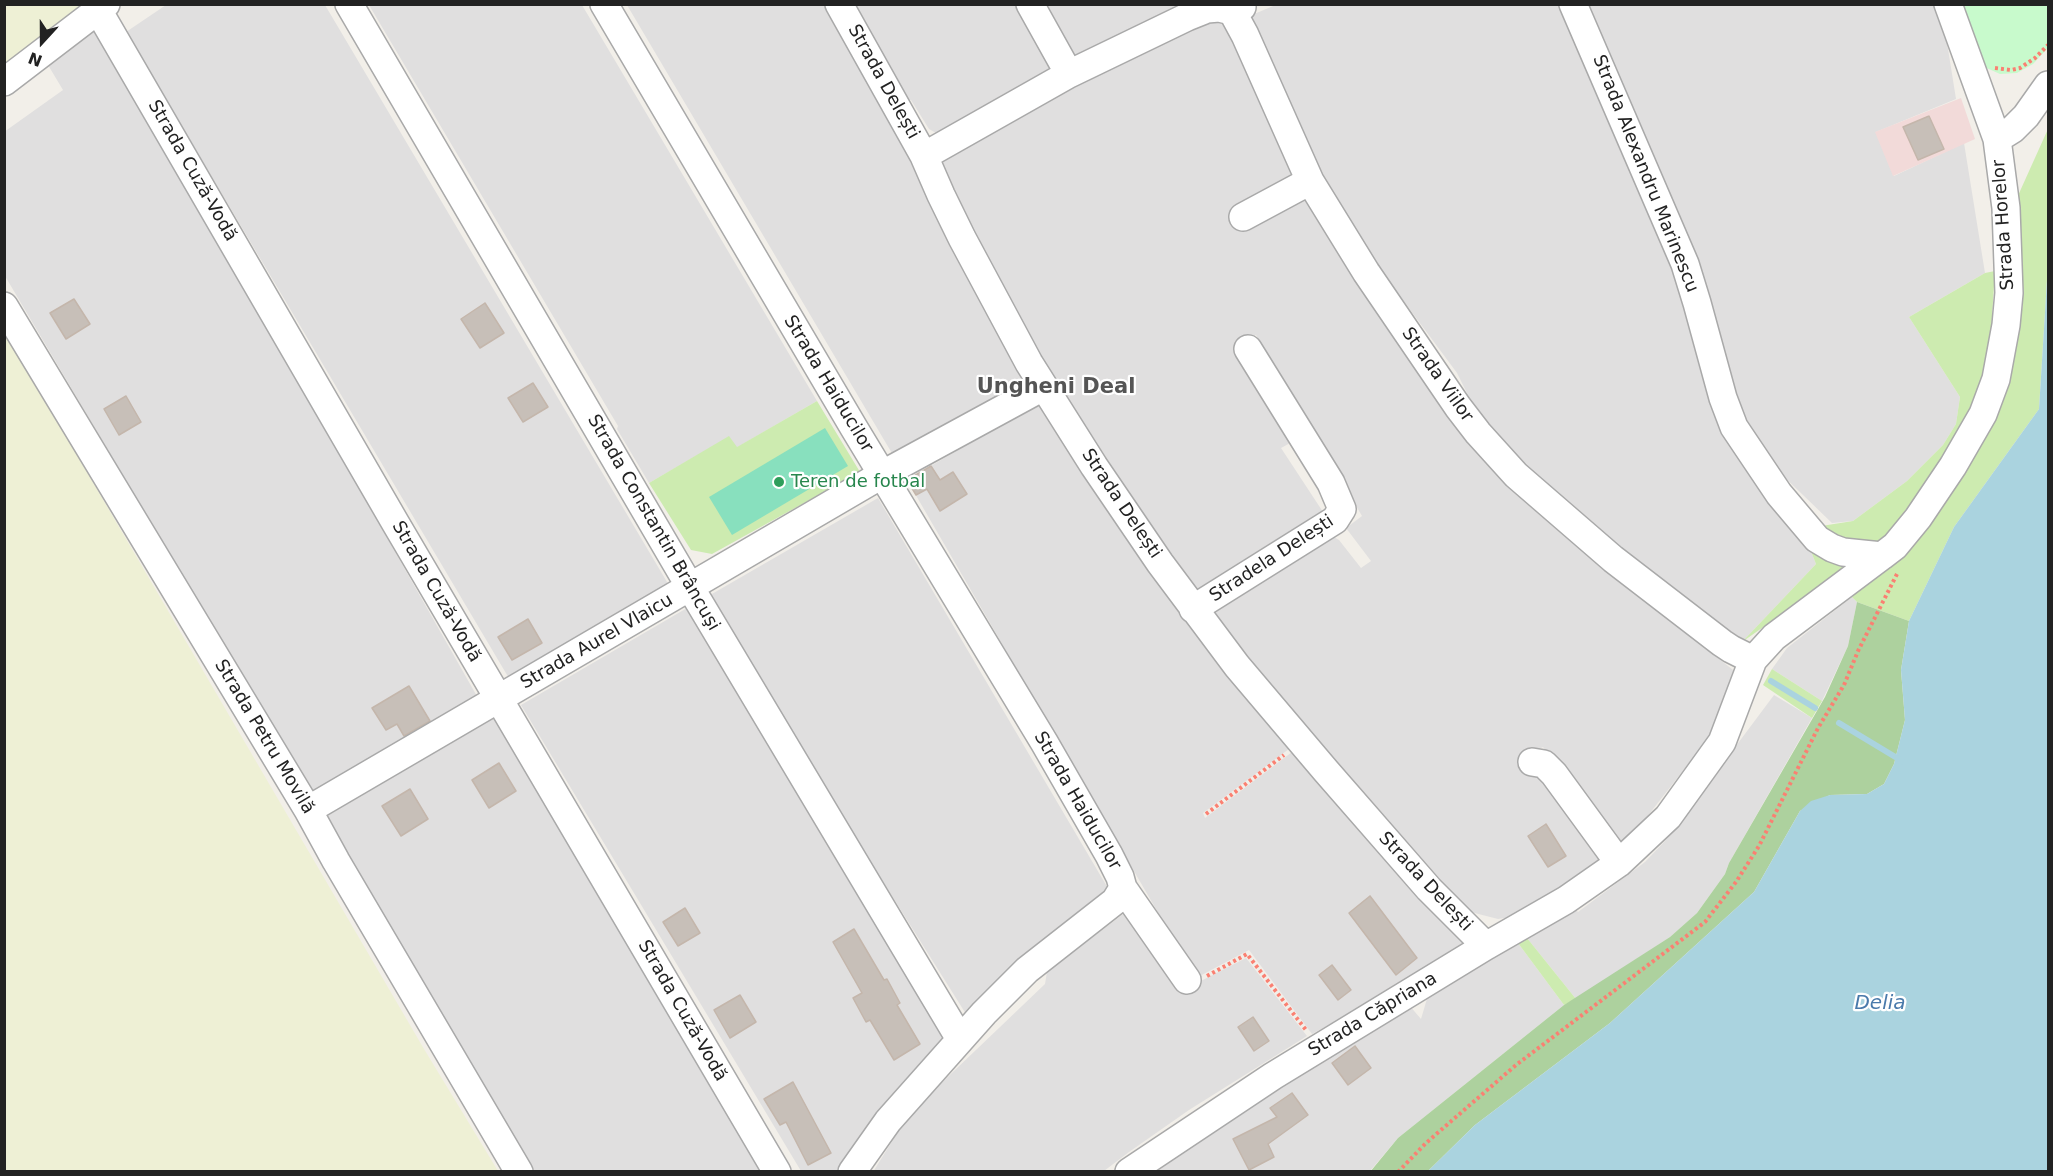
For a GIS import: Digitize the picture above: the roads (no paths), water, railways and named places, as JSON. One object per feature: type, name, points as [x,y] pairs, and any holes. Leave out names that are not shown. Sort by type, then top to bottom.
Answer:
[{"type":"street","name":"Strada Constantin Brâncuşi","points":[[350,4],[690,587],[960,1040]]},
{"type":"street","name":"Strada Haiducilor","points":[[604,4],[1038,732],[1109,855],[1123,888],[1187,980]]},
{"type":"street","name":"Strada Delești","points":[[839,4],[924,156],[988,289],[1043,387],[1171,579],[1232,659],[1301,742],[1429,889],[1486,946]]},
{"type":"street","points":[[1030,4],[1069,74]]},
{"type":"street","name":"Strada Alexandru Marinescu","points":[[1573,4],[1685,264],[1723,398],[1734,427],[1779,494],[1817,539],[1843,552],[1892,561]]},
{"type":"street","name":"Strada Horelor","points":[[1892,561],[1895,546],[1918,518],[1953,466],[1983,414],[1996,379],[2006,325],[2009,293],[2006,208],[1997,140],[1948,4]]},
{"type":"street","points":[[4,82],[102,7]]},
{"type":"street","name":"Strada Cuză-Vodă","points":[[102,7],[499,699],[777,1172]]},
{"type":"street","points":[[924,156],[1069,74],[1187,17],[1207,9],[1235,7]]},
{"type":"street","name":"Strada Viilor","points":[[1235,7],[1245,35],[1310,181],[1366,272],[1458,407],[1503,461],[1539,496],[1613,559],[1722,643],[1753,660]]},
{"type":"street","points":[[1997,140],[2026,116],[2049,85]]},
{"type":"street","points":[[1243,217],[1310,181]]},
{"type":"street","name":"Strada Petru Movilă","points":[[4,306],[169,576],[519,1172]]},
{"type":"street","name":"Stradela Delești","points":[[1193,609],[1335,520],[1342,509],[1331,483],[1248,349]]},
{"type":"street","name":"Strada Aurel Vlaicu","points":[[308,810],[883,474],[1043,387]]},
{"type":"street","name":"Strada Căpriana","points":[[1129,1172],[1318,1047],[1566,900],[1619,863],[1668,817],[1722,742],[1753,660],[1774,637],[1892,561]]},
{"type":"street","points":[[1532,762],[1544,764],[1554,774],[1619,863]]},
{"type":"street","name":"Strada Haiducilor","points":[[852,1172],[888,1121],[960,1040],[1027,970],[1115,901],[1123,888]]},
{"type":"water","name":"Delia","points":[[2048,233],[2048,1171],[1428,1171],[1475,1125],[1610,1023],[1754,892],[1800,811],[1811,801],[1830,795],[1867,794],[1884,784],[1894,764],[1905,720],[1901,670],[1909,621],[1954,527],[2039,409]]},
{"type":"waterway","points":[[1771,681],[1815,708]]},
{"type":"waterway","points":[[1839,723],[1902,761]]},
{"type":"place","name":"Teren de fotbal","points":[[779,482]]},
{"type":"district","name":"Ungheni Deal","points":[[1056,388]]}]
